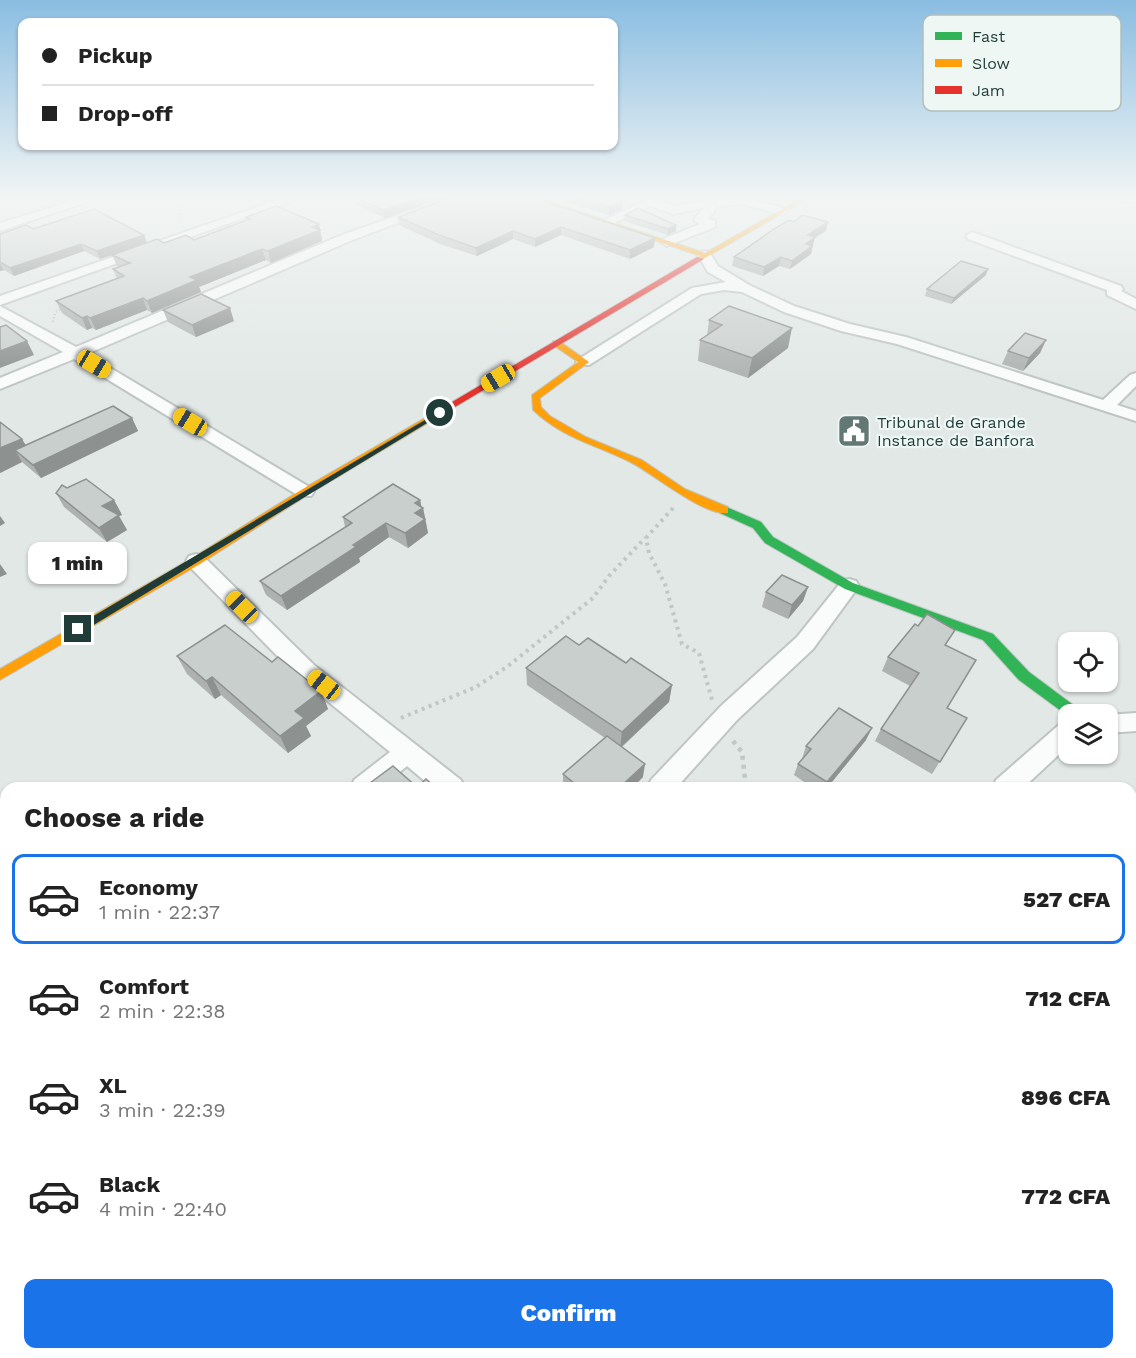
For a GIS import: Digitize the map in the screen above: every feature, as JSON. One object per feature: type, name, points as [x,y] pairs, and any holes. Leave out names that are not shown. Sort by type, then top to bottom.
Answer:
[{"type":"main road","points":[[0,675],[196,561],[305,492],[697,259]]},
{"type":"main road","points":[[556,343],[584,362],[535,397],[536,408],[547,418],[582,440],[638,462],[678,488],[757,525],[769,540],[849,586],[988,637],[1024,676],[1062,704]]},
{"type":"street","points":[[0,301],[119,259]]},
{"type":"street","points":[[0,384],[286,259]]},
{"type":"street","points":[[707,259],[713,269],[745,288],[808,316],[846,328],[901,339],[1136,416]]},
{"type":"street","points":[[1036,259],[1116,289],[1112,292],[1136,305]]},
{"type":"street","points":[[584,362],[698,291],[724,286],[745,288]]},
{"type":"street","points":[[0,310],[75,352],[305,492]]},
{"type":"street","points":[[1107,405],[1136,378]]},
{"type":"street","points":[[196,561],[306,671],[445,782]]},
{"type":"street","points":[[666,782],[719,724],[805,643],[849,586]]},
{"type":"street","points":[[1118,723],[1136,722]]},
{"type":"street","points":[[1012,782],[1058,740]]},
{"type":"street","points":[[370,782],[408,752]]},
{"type":"path","points":[[42,334],[53,322],[55,312],[64,306]]},
{"type":"path","points":[[377,727],[476,687],[508,666],[592,598],[609,576],[678,503],[678,488]]},
{"type":"path","points":[[646,538],[648,553],[665,584],[682,644],[699,653],[719,724],[741,752],[745,782]]},
{"type":"building","points":[[0,259],[36,259],[10,268],[0,262]]},
{"type":"building","points":[[122,259],[235,259],[190,277],[197,280],[147,301],[143,298],[90,318],[87,316],[82,318],[56,301],[124,276],[113,269],[130,263]]},
{"type":"building","points":[[741,259],[777,259],[764,267]]},
{"type":"building","points":[[961,261],[988,269],[954,298],[927,289]]},
{"type":"building","points":[[201,294],[230,308],[192,325],[163,310]]},
{"type":"building","points":[[729,306],[792,328],[752,358],[700,340],[722,325],[709,320]]},
{"type":"building","points":[[6,325],[27,341],[0,351],[0,327]]},
{"type":"building","points":[[1025,333],[1046,340],[1029,358],[1008,351]]},
{"type":"building","points":[[113,406],[132,418],[33,465],[15,450]]},
{"type":"building","points":[[0,422],[22,439],[0,448]]},
{"type":"building","points":[[86,479],[114,500],[102,506],[119,515],[99,528],[56,493],[62,485],[67,488]]},
{"type":"building","points":[[393,484],[420,500],[415,503],[423,508],[415,513],[425,519],[405,533],[386,523],[353,545],[356,547],[281,596],[260,581],[352,523],[343,517]]},
{"type":"building","points":[[782,575],[808,587],[792,605],[766,592]]},
{"type":"building","points":[[927,614],[955,630],[945,645],[976,660],[947,708],[967,718],[940,762],[881,729],[919,673],[888,657],[915,624],[918,626]]},
{"type":"building","points":[[225,625],[272,662],[278,657],[321,691],[295,711],[304,718],[280,736],[212,677],[206,681],[177,656]]},
{"type":"building","points":[[566,636],[579,645],[588,638],[626,663],[631,658],[672,685],[622,732],[526,668]]},
{"type":"building","points":[[839,708],[872,728],[827,782],[798,764],[811,749],[806,746]]},
{"type":"building","points":[[607,736],[645,764],[626,782],[573,782],[563,774]]},
{"type":"building","points":[[393,766],[411,782],[371,782]]},
{"type":"traffic: fast","points":[[724,510],[757,525],[769,540],[849,586],[988,637],[1024,676],[1062,704]]},
{"type":"traffic: slow","points":[[556,343],[584,362],[535,397],[536,408],[547,418],[582,439],[638,462],[681,491],[724,510]]},
{"type":"traffic: slow","points":[[0,675],[196,561],[305,492],[430,418]]},
{"type":"traffic: jam","points":[[430,418],[699,259]]},
{"type":"place","name":"Tribunal de Grande Instance de Banfora","points":[[854,431]]},
{"type":"route","points":[[78,629],[196,561],[305,492],[440,413]]}]
